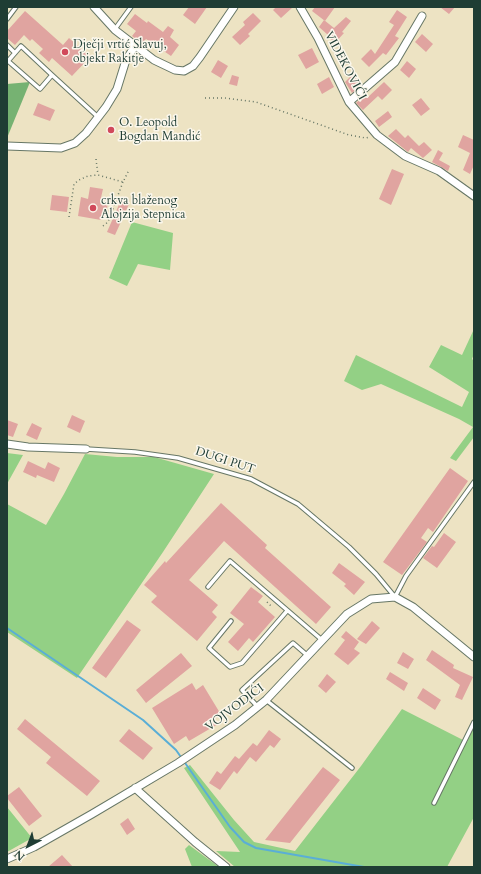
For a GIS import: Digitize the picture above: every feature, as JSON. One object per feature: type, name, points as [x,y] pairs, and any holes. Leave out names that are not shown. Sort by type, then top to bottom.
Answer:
[{"type":"street","points":[[94,7],[115,30],[154,60],[175,70],[184,71],[192,66],[200,57],[234,7]]},
{"type":"street","name":"VIDEKOVIĆI","points":[[300,7],[318,38],[349,102],[377,135],[405,156],[439,171],[474,196]]},
{"type":"street","points":[[349,102],[395,62],[422,16]]},
{"type":"street","points":[[7,146],[60,148],[75,143],[99,118],[117,89],[126,60],[135,46]]},
{"type":"street","name":"DUGI PUT","points":[[7,444],[28,447],[86,449]]},
{"type":"street","points":[[395,597],[412,607],[474,656]]},
{"type":"street","name":"VOJVODIĆI","points":[[7,859],[51,838],[189,756],[266,700],[347,614],[370,600],[395,597]]},
{"type":"street","points":[[135,788],[195,842],[226,867]]},
{"type":"lane","points":[[7,19],[16,7]]},
{"type":"lane","points":[[115,30],[131,7]]},
{"type":"lane","points":[[7,45],[15,53]]},
{"type":"lane","points":[[52,75],[40,89],[8,61],[21,46],[99,118]]},
{"type":"lane","name":"DUGI PUT","points":[[86,449],[135,452],[178,458],[250,479],[298,504],[349,547],[376,574],[395,597]]},
{"type":"lane","points":[[395,597],[406,576],[474,482]]},
{"type":"lane","points":[[208,587],[230,561],[322,640]]},
{"type":"lane","points":[[231,621],[209,648],[230,667],[242,663],[287,611]]},
{"type":"lane","points":[[258,707],[242,690],[293,643],[308,656]]},
{"type":"lane","points":[[266,700],[352,768]]},
{"type":"lane","points":[[434,803],[474,722]]},
{"type":"path","points":[[205,98],[225,98],[256,102],[349,135],[366,138],[377,135]]},
{"type":"path","points":[[96,159],[98,175]]},
{"type":"path","points":[[103,226],[108,222],[129,170]]},
{"type":"path","points":[[69,217],[74,184],[79,180],[88,176],[98,175],[123,182]]},
{"type":"green space","points":[[30,82],[7,138],[7,84]]},
{"type":"green space","points":[[132,222],[173,233],[170,270],[138,264],[127,286],[109,278]]},
{"type":"green space","points":[[474,329],[474,354],[472,359],[474,361],[474,437],[456,461],[450,458],[473,427],[459,419],[381,384],[362,390],[344,381],[356,355],[462,407],[469,392],[429,367],[441,345],[462,355]]},
{"type":"green space","points":[[7,453],[23,455],[7,484]]},
{"type":"green space","points":[[85,454],[117,457],[154,457],[214,474],[77,678],[7,632],[7,504],[46,525]]},
{"type":"green space","points":[[402,709],[467,742],[474,727],[474,817],[447,867],[235,867],[216,851],[240,852],[184,768],[190,765],[234,820],[254,842],[295,851],[361,766]]},
{"type":"green space","points":[[7,807],[32,838],[7,852]]},
{"type":"green space","points":[[189,845],[219,867],[192,867],[185,849]]},
{"type":"building","points":[[189,7],[207,7],[195,24],[183,15]]},
{"type":"building","points":[[276,7],[293,7],[281,18],[273,10]]},
{"type":"building","points":[[315,7],[335,7],[325,21],[312,11]]},
{"type":"building","points":[[440,7],[455,7],[449,14]]},
{"type":"building","points":[[397,10],[407,17],[395,36],[399,38],[386,55],[383,53],[369,67],[361,59],[371,49],[375,54],[394,25],[389,22]]},
{"type":"building","points":[[25,11],[63,45],[69,38],[90,57],[72,76],[52,58],[49,62],[39,53],[43,49],[32,39],[30,41],[24,35],[15,45],[7,38],[7,31]]},
{"type":"building","points":[[253,13],[261,21],[248,34],[250,36],[240,45],[232,37],[245,25],[243,22]]},
{"type":"building","points":[[135,14],[163,32],[168,26],[174,30],[170,37],[179,45],[171,56],[146,39],[142,44],[132,36],[136,31],[127,24]]},
{"type":"building","points":[[346,17],[351,21],[342,32],[344,33],[335,43],[319,27],[324,20],[334,28]]},
{"type":"building","points":[[422,34],[433,44],[426,52],[415,42]]},
{"type":"building","points":[[312,48],[319,62],[306,69],[298,55]]},
{"type":"building","points":[[218,60],[228,66],[221,78],[211,72]]},
{"type":"building","points":[[407,61],[416,69],[409,78],[400,70]]},
{"type":"building","points":[[353,74],[360,83],[357,86],[358,88],[352,93],[345,82]]},
{"type":"building","points":[[232,75],[239,77],[237,86],[229,84]]},
{"type":"building","points":[[329,77],[334,87],[322,94],[317,84]]},
{"type":"building","points":[[384,82],[392,90],[382,100],[378,96],[363,110],[356,103],[365,95],[367,98]]},
{"type":"building","points":[[421,98],[430,109],[421,116],[412,105]]},
{"type":"building","points":[[38,103],[55,110],[50,121],[33,115]]},
{"type":"building","points":[[388,111],[392,117],[379,127],[375,121]]},
{"type":"building","points":[[396,129],[405,138],[408,135],[419,146],[424,142],[432,150],[423,158],[411,148],[408,152],[388,136]]},
{"type":"building","points":[[463,135],[474,140],[474,165],[470,174],[463,170],[470,153],[458,147]]},
{"type":"building","points":[[438,150],[443,153],[439,160],[450,166],[448,171],[432,162]]},
{"type":"building","points":[[392,169],[404,174],[391,205],[379,199]]},
{"type":"building","name":"crkva blaženog Alojzija Stepnica","points":[[90,187],[103,189],[100,202],[108,203],[106,213],[102,212],[101,220],[78,216],[81,197],[88,199]]},
{"type":"building","points":[[52,195],[69,197],[67,212],[50,210]]},
{"type":"building","points":[[121,200],[129,204],[115,235],[107,232]]},
{"type":"building","points":[[72,415],[85,421],[80,433],[67,427]]},
{"type":"building","points":[[7,420],[18,424],[13,437],[7,435]]},
{"type":"building","points":[[32,423],[42,428],[37,440],[26,435]]},
{"type":"building","points":[[28,461],[45,469],[48,462],[60,468],[54,482],[37,475],[36,478],[23,472]]},
{"type":"building","points":[[450,468],[468,481],[433,532],[428,528],[421,538],[427,542],[402,575],[383,562]]},
{"type":"building","points":[[221,503],[267,545],[265,548],[331,607],[316,624],[224,541],[189,580],[218,605],[212,612],[217,617],[197,641],[151,602],[157,596],[144,585]]},
{"type":"building","points":[[444,533],[456,542],[437,568],[423,558],[432,546],[434,547]]},
{"type":"building","points":[[339,563],[365,582],[354,595],[344,586],[346,584],[332,573]]},
{"type":"building","points":[[251,587],[263,596],[258,602],[275,617],[253,642],[249,638],[238,651],[228,642],[244,624],[230,613]]},
{"type":"building","points":[[127,620],[141,630],[106,678],[92,668]]},
{"type":"building","points":[[372,621],[380,628],[366,644],[357,639]]},
{"type":"building","points":[[346,631],[359,642],[354,649],[360,653],[348,665],[334,654],[345,640],[341,637]]},
{"type":"building","points":[[432,650],[454,665],[453,668],[473,677],[462,700],[455,697],[460,685],[426,660]]},
{"type":"building","points":[[403,652],[414,659],[408,669],[397,663]]},
{"type":"building","points":[[181,653],[192,666],[146,703],[136,690]]},
{"type":"building","points":[[390,672],[408,683],[404,691],[386,679]]},
{"type":"building","points":[[327,674],[336,682],[326,693],[318,686]]},
{"type":"building","points":[[192,683],[196,690],[203,685],[220,713],[214,717],[218,724],[189,741],[186,736],[174,744],[152,708]]},
{"type":"building","points":[[423,688],[441,700],[435,710],[417,698]]},
{"type":"building","points":[[25,719],[100,781],[87,796],[46,763],[51,757],[17,729]]},
{"type":"building","points":[[129,729],[153,748],[143,760],[119,741]]},
{"type":"building","points":[[269,730],[281,739],[274,748],[270,745],[256,762],[250,757],[237,774],[234,771],[220,790],[209,783],[217,771],[221,774],[235,756],[239,759],[253,743],[257,746]]},
{"type":"building","points":[[323,767],[340,780],[290,843],[265,840]]},
{"type":"building","points":[[19,787],[42,816],[29,826],[7,798],[7,796]]},
{"type":"building","points":[[128,818],[135,829],[127,835],[120,824]]},
{"type":"building","points":[[62,855],[73,867],[48,867]]},
{"type":"waterway","points":[[7,628],[143,720],[176,750],[230,827],[244,842],[256,848],[364,867]]},
{"type":"place","name":"Dječji vrtić Slavuj, objekt Rakitje","points":[[65,52]]},
{"type":"place","name":"O. Leopold Bogdan Mandić","points":[[111,130]]},
{"type":"place","name":"crkva blaženog Alojzija Stepnica","points":[[93,208]]}]
